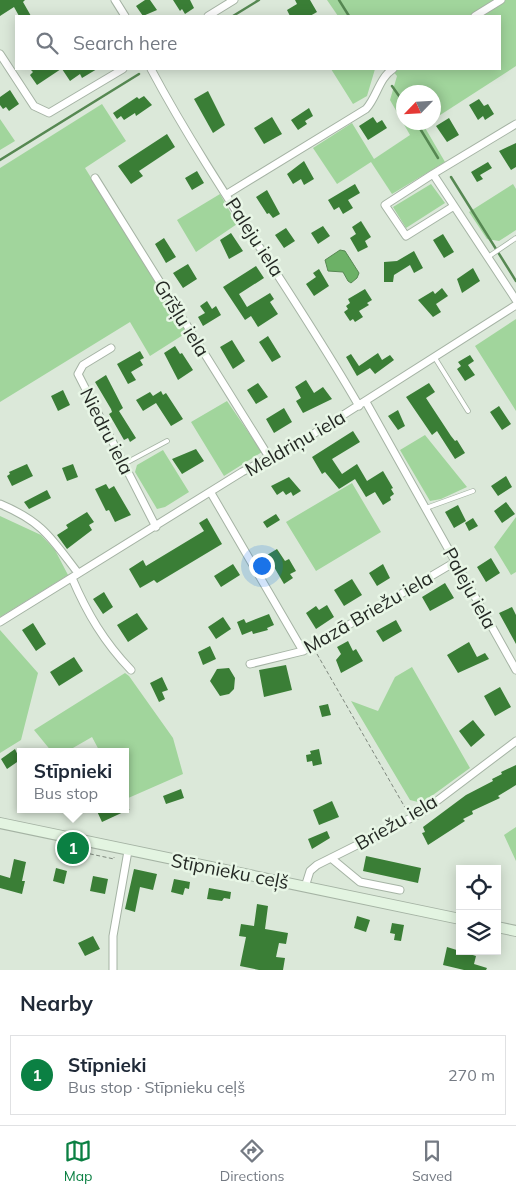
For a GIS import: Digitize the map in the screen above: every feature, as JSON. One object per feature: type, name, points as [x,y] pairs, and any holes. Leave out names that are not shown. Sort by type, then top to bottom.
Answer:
[{"type":"main road","name":"Stīpnieku ceļš","points":[[0,823],[456,919]]},
{"type":"main road","points":[[501,928],[516,931]]},
{"type":"street","points":[[115,0],[124,15]]},
{"type":"street","points":[[210,15],[234,0]]},
{"type":"street","points":[[478,15],[501,0]]},
{"type":"street","points":[[0,54],[34,106],[49,114],[121,70]]},
{"type":"street","name":"Paleju iela","points":[[152,70],[227,194],[362,404],[426,508],[516,670]]},
{"type":"street","points":[[227,194],[366,108],[371,103],[379,85],[392,70]]},
{"type":"street","points":[[454,206],[406,236],[385,206],[433,174],[516,124]]},
{"type":"street","points":[[433,174],[516,300]]},
{"type":"street","name":"Grīšļu iela","points":[[95,178],[269,458]]},
{"type":"street","name":"Meldriņu iela","points":[[0,622],[211,493],[242,472],[307,438],[516,305]]},
{"type":"street","name":"Niedru iela","points":[[111,348],[83,365],[78,374],[156,527]]},
{"type":"street","points":[[211,493],[304,651]]},
{"type":"street","points":[[0,504],[33,520],[43,528],[75,576],[95,627],[131,670]]},
{"type":"street","name":"Mazā Briežu iela","points":[[250,664],[304,651],[455,562]]},
{"type":"street","name":"Briežu iela","points":[[305,886],[310,871],[331,858],[411,818],[516,741]]},
{"type":"street","points":[[112,970],[114,936],[128,851]]},
{"type":"street","points":[[331,858],[360,882],[400,890]]},
{"type":"lane","points":[[488,257],[516,238]]},
{"type":"lane","points":[[434,358],[468,411]]},
{"type":"lane","points":[[124,464],[167,441]]},
{"type":"lane","points":[[426,508],[473,491]]},
{"type":"path","points":[[313,646],[411,818]]},
{"type":"shaded area","points":[[327,0],[516,0],[516,66],[441,114],[441,85],[396,85],[396,110],[390,100],[397,76],[392,70],[501,70],[501,15],[337,15]]},
{"type":"shaded area","points":[[332,70],[375,70],[367,96],[353,104]]},
{"type":"shaded area","points":[[102,104],[126,141],[85,168],[185,328],[183,335],[150,356],[130,322],[0,402],[0,168]]},
{"type":"shaded area","points":[[0,119],[15,141],[0,150]]},
{"type":"shaded area","points":[[352,123],[374,159],[410,135],[407,130],[426,130],[445,162],[392,194],[371,162],[337,184],[313,148]]},
{"type":"shaded area","points":[[431,184],[445,203],[406,228],[393,207]]},
{"type":"shaded area","points":[[513,184],[516,189],[516,230],[499,241],[487,239],[469,212]]},
{"type":"shaded area","points":[[220,194],[237,224],[196,252],[177,220]]},
{"type":"shaded area","points":[[340,250],[345,251],[359,273],[357,278],[351,283],[343,272],[328,271],[325,260]]},
{"type":"shaded area","points":[[516,319],[516,411],[475,346]]},
{"type":"shaded area","points":[[227,401],[262,452],[224,476],[191,422]]},
{"type":"shaded area","points":[[425,435],[467,487],[441,499],[430,501],[400,450]]},
{"type":"shaded area","points":[[163,450],[189,492],[165,507],[157,509],[135,472],[137,465]]},
{"type":"shaded area","points":[[352,483],[381,532],[316,571],[286,522]]},
{"type":"shaded area","points":[[0,516],[41,535],[55,550],[68,575],[0,617]]},
{"type":"shaded area","points":[[516,517],[516,572],[511,575],[494,547]]},
{"type":"shaded area","points":[[0,630],[38,673],[21,740],[0,753]]},
{"type":"shaded area","points":[[412,667],[470,768],[422,803],[410,800],[351,701],[378,711],[395,677]]},
{"type":"shaded area","points":[[125,673],[173,738],[183,774],[129,798],[129,748],[98,748],[92,737],[73,748],[49,748],[34,730]]},
{"type":"shaded area","points":[[516,827],[516,861],[504,835]]},
{"type":"building","points":[[0,0],[25,0],[23,2],[30,15],[18,15],[14,7],[0,16]]},
{"type":"building","points":[[145,0],[150,0],[157,10],[142,15],[136,6]]},
{"type":"building","points":[[173,0],[190,0],[194,8],[185,14],[182,9],[180,11]]},
{"type":"building","points":[[295,0],[310,0],[317,12],[312,15],[290,15],[287,10],[297,4]]},
{"type":"building","points":[[31,70],[60,70],[37,85],[30,75],[33,72]]},
{"type":"building","points":[[63,70],[95,70],[82,78],[80,74],[70,81]]},
{"type":"building","points":[[10,90],[19,104],[9,111],[6,107],[3,109],[0,105],[0,97]]},
{"type":"building","points":[[208,91],[225,125],[213,133],[194,99]]},
{"type":"building","points":[[144,96],[152,105],[136,116],[135,113],[124,120],[121,116],[117,119],[113,113],[137,97],[139,99]]},
{"type":"building","points":[[479,99],[484,106],[488,104],[494,114],[485,120],[483,116],[478,120],[469,105]]},
{"type":"building","points":[[309,108],[313,116],[305,121],[307,124],[298,130],[291,120]]},
{"type":"building","points":[[272,117],[282,134],[264,144],[254,128]]},
{"type":"building","points":[[373,117],[377,123],[382,120],[387,128],[368,140],[359,126]]},
{"type":"building","points":[[449,118],[459,135],[447,142],[439,130],[441,130],[441,123]]},
{"type":"building","points":[[167,134],[175,147],[139,171],[143,176],[131,184],[118,166]]},
{"type":"building","points":[[516,143],[516,167],[511,170],[499,151]]},
{"type":"building","points":[[304,161],[314,179],[304,185],[301,179],[293,184],[287,174]]},
{"type":"building","points":[[488,162],[492,168],[480,175],[483,179],[477,182],[471,172]]},
{"type":"building","points":[[197,171],[204,183],[192,190],[185,178]]},
{"type":"building","points":[[355,184],[360,193],[348,200],[353,208],[343,214],[339,207],[334,210],[328,200]]},
{"type":"building","points":[[267,190],[280,214],[273,218],[269,213],[267,214],[256,197]]},
{"type":"building","points":[[361,221],[371,237],[365,241],[368,247],[358,252],[350,238],[356,234],[352,227]]},
{"type":"building","points":[[323,226],[330,236],[318,244],[311,233]]},
{"type":"building","points":[[286,228],[295,241],[284,248],[275,235]]},
{"type":"building","points":[[231,233],[243,251],[229,259],[220,240]]},
{"type":"building","points":[[443,234],[454,252],[444,258],[433,240]]},
{"type":"building","points":[[164,238],[176,257],[166,263],[155,244]]},
{"type":"building","points":[[414,251],[423,268],[414,273],[410,265],[394,275],[393,282],[384,282],[384,262],[397,261]]},
{"type":"building","points":[[188,264],[197,279],[183,288],[173,273]]},
{"type":"building","points":[[256,266],[264,278],[239,294],[247,307],[270,293],[274,299],[270,302],[278,314],[258,327],[251,316],[245,320],[223,287]]},
{"type":"building","points":[[473,268],[480,281],[462,293],[457,279]]},
{"type":"building","points":[[319,269],[329,286],[314,296],[306,284],[316,277],[313,273]]},
{"type":"building","points":[[442,288],[448,296],[436,304],[441,312],[433,317],[418,300],[433,291],[435,294]]},
{"type":"building","points":[[365,289],[372,300],[367,303],[369,305],[359,311],[363,317],[355,322],[353,319],[350,321],[344,312],[348,309],[346,306],[350,303],[348,299]]},
{"type":"building","points":[[207,301],[212,309],[216,306],[221,315],[203,326],[198,317],[205,313],[200,306]]},
{"type":"building","points":[[268,336],[281,357],[272,362],[259,342]]},
{"type":"building","points":[[232,340],[245,361],[233,369],[220,347]]},
{"type":"building","points":[[175,346],[193,370],[178,380],[164,353]]},
{"type":"building","points":[[140,351],[144,358],[140,360],[143,365],[131,372],[136,380],[128,384],[117,364]]},
{"type":"building","points":[[378,353],[382,360],[390,355],[394,360],[375,374],[370,368],[357,376],[346,357],[351,354],[359,366]]},
{"type":"building","points":[[470,355],[474,361],[468,365],[475,375],[465,381],[457,369],[461,366],[458,362]]},
{"type":"building","points":[[106,375],[123,408],[119,411],[136,438],[130,442],[128,438],[124,440],[109,414],[112,412],[111,409],[95,382]]},
{"type":"building","points":[[306,380],[314,393],[323,387],[332,399],[303,413],[296,401],[301,398],[295,387]]},
{"type":"building","points":[[258,383],[268,397],[256,404],[247,390]]},
{"type":"building","points":[[429,383],[435,392],[426,398],[451,436],[455,441],[457,440],[465,453],[455,459],[437,431],[432,435],[406,397]]},
{"type":"building","points":[[63,390],[70,405],[58,411],[51,396]]},
{"type":"building","points":[[161,391],[163,395],[166,393],[183,419],[171,426],[156,403],[143,411],[136,400],[150,392],[153,396]]},
{"type":"building","points":[[499,406],[511,424],[502,430],[490,412]]},
{"type":"building","points":[[284,408],[292,422],[274,433],[266,419]]},
{"type":"building","points":[[398,410],[405,426],[398,430],[388,416]]},
{"type":"building","points":[[353,431],[360,442],[332,459],[342,474],[357,464],[367,481],[383,471],[393,488],[391,489],[394,494],[390,497],[391,500],[383,505],[375,492],[366,497],[355,479],[339,489],[325,472],[322,474],[312,457]]},
{"type":"building","points":[[196,449],[204,461],[182,474],[172,459]]},
{"type":"building","points":[[27,464],[33,476],[12,486],[7,476],[10,474],[9,472]]},
{"type":"building","points":[[73,464],[78,477],[67,481],[62,468]]},
{"type":"building","points":[[506,476],[512,487],[498,496],[491,486]]},
{"type":"building","points":[[289,477],[301,491],[293,496],[291,492],[286,495],[283,491],[277,495],[271,486]]},
{"type":"building","points":[[106,484],[109,489],[114,486],[131,515],[115,522],[109,510],[106,511],[95,489]]},
{"type":"building","points":[[47,490],[51,498],[29,509],[24,502]]},
{"type":"building","points":[[506,502],[515,514],[502,523],[494,511]]},
{"type":"building","points":[[458,505],[466,521],[454,528],[445,512]]},
{"type":"building","points":[[87,512],[94,522],[89,525],[92,530],[67,549],[57,535],[68,528],[66,525]]},
{"type":"building","points":[[276,514],[280,520],[267,528],[263,522]]},
{"type":"building","points":[[207,518],[222,544],[157,583],[154,580],[140,588],[129,569],[143,560],[146,566],[204,531],[199,523]]},
{"type":"building","points":[[473,518],[478,526],[469,531],[465,523]]},
{"type":"building","points":[[277,549],[285,561],[289,559],[296,571],[290,574],[293,578],[284,584],[267,555]]},
{"type":"building","points":[[491,558],[500,573],[486,582],[477,567]]},
{"type":"building","points":[[233,564],[240,575],[221,587],[214,576]]},
{"type":"building","points":[[383,564],[390,578],[377,586],[369,573]]},
{"type":"building","points":[[352,579],[362,595],[344,606],[334,590]]},
{"type":"building","points":[[445,583],[454,598],[430,611],[422,597]]},
{"type":"building","points":[[104,592],[113,607],[103,614],[93,599]]},
{"type":"building","points":[[327,605],[334,617],[316,629],[306,613],[316,606],[319,610]]},
{"type":"building","points":[[512,607],[516,615],[516,644],[499,613]]},
{"type":"building","points":[[137,613],[148,629],[128,642],[117,625]]},
{"type":"building","points":[[269,614],[274,625],[267,628],[268,630],[253,634],[252,631],[242,635],[237,622],[244,619],[246,623]]},
{"type":"building","points":[[223,617],[231,629],[216,639],[208,627]]},
{"type":"building","points":[[396,620],[402,631],[383,642],[376,631]]},
{"type":"building","points":[[33,623],[46,644],[36,651],[22,630]]},
{"type":"building","points":[[348,641],[353,651],[356,649],[363,661],[341,673],[336,660],[341,654],[337,647]]},
{"type":"building","points":[[469,642],[477,657],[485,653],[489,659],[458,673],[447,655]]},
{"type":"building","points":[[210,646],[216,659],[203,665],[198,652]]},
{"type":"building","points":[[74,657],[83,671],[59,686],[50,672]]},
{"type":"building","points":[[286,665],[292,690],[264,697],[259,670]]},
{"type":"building","points":[[229,668],[235,678],[234,689],[229,694],[220,696],[210,681],[217,669]]},
{"type":"building","points":[[162,677],[168,690],[162,692],[165,699],[159,702],[150,683]]},
{"type":"building","points":[[500,687],[511,707],[495,716],[484,696]]},
{"type":"building","points":[[328,704],[331,715],[322,717],[319,706]]},
{"type":"building","points":[[473,720],[485,735],[471,747],[459,731]]},
{"type":"building","points":[[15,749],[17,762],[7,769],[1,759]]},
{"type":"building","points":[[319,749],[322,764],[313,766],[312,761],[307,762],[306,755],[311,754],[310,751]]},
{"type":"building","points":[[516,765],[516,785],[498,796],[500,798],[472,811],[473,814],[463,819],[465,821],[428,845],[422,833],[425,832],[423,827],[466,795],[493,781],[492,779],[502,774],[501,772]]},
{"type":"building","points":[[181,789],[184,798],[166,804],[163,796]]},
{"type":"building","points":[[332,801],[339,817],[319,825],[313,810]]},
{"type":"building","points":[[98,813],[121,813],[102,822]]},
{"type":"building","points":[[327,831],[330,838],[312,849],[308,839]]},
{"type":"building","points":[[366,856],[421,868],[418,883],[363,871]]},
{"type":"building","points":[[14,859],[26,862],[22,881],[25,881],[22,894],[0,888],[0,875],[10,878]]},
{"type":"building","points":[[56,868],[67,871],[64,884],[53,881]]},
{"type":"building","points":[[134,869],[157,874],[153,890],[140,887],[135,912],[125,909]]},
{"type":"building","points":[[93,876],[108,879],[105,894],[90,891]]},
{"type":"building","points":[[174,879],[190,882],[189,889],[185,888],[183,895],[171,892]]},
{"type":"building","points":[[209,888],[231,892],[230,899],[224,898],[222,901],[207,899]]},
{"type":"building","points":[[257,904],[268,906],[265,929],[288,933],[286,944],[279,943],[276,957],[285,958],[283,970],[259,970],[240,966],[246,937],[239,936],[241,924],[254,926]]},
{"type":"building","points":[[357,916],[370,920],[366,932],[354,928]]},
{"type":"building","points":[[392,923],[404,925],[401,941],[394,940],[395,934],[390,933]]},
{"type":"building","points":[[93,936],[100,949],[85,956],[78,943]]},
{"type":"building","points":[[447,947],[456,950],[456,955],[476,956],[474,964],[487,968],[486,970],[464,970],[443,965]]},
{"type":"waterway","points":[[235,15],[259,0]]},
{"type":"waterway","points":[[339,0],[348,15]]},
{"type":"waterway","points":[[0,160],[139,74]]},
{"type":"waterway","points":[[392,86],[396,92]]},
{"type":"waterway","points":[[421,130],[438,158]]},
{"type":"waterway","points":[[451,177],[516,281]]},
{"type":"place","name":"Stīpnieki","points":[[73,848]]}]
